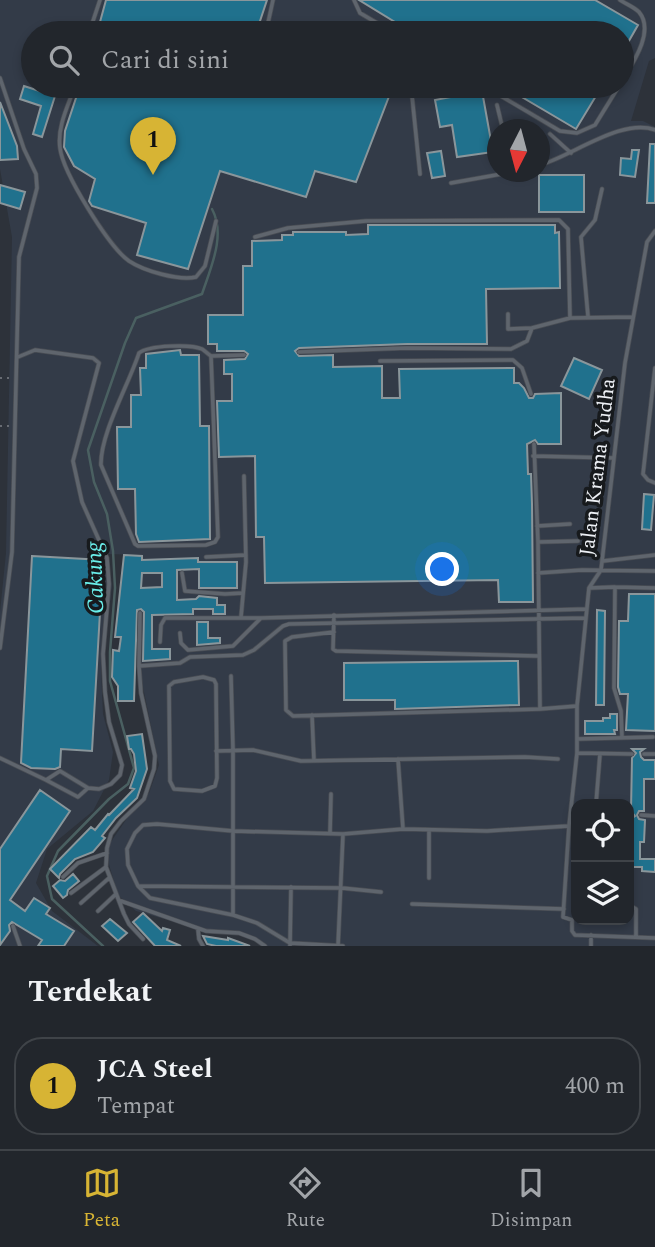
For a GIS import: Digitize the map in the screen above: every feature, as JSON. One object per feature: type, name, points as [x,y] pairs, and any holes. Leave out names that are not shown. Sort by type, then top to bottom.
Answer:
[{"type":"lane","points":[[93,21],[100,0]]},
{"type":"lane","points":[[269,21],[274,0]]},
{"type":"lane","points":[[354,0],[360,13],[374,21]]},
{"type":"lane","points":[[620,0],[640,13],[646,23],[645,42],[634,61]]},
{"type":"lane","points":[[0,78],[24,149],[36,174],[37,188],[19,257],[12,552],[0,648]]},
{"type":"lane","points":[[71,98],[59,133],[60,152],[86,206],[127,260],[147,271],[196,277],[205,266],[216,221]]},
{"type":"lane","points":[[412,98],[420,174]]},
{"type":"lane","points":[[504,98],[560,131],[577,133],[595,125],[612,98]]},
{"type":"lane","points":[[497,105],[500,119]]},
{"type":"lane","points":[[550,160],[624,129],[648,127],[655,130]]},
{"type":"lane","points":[[550,134],[571,153]]},
{"type":"lane","points":[[451,183],[487,177]]},
{"type":"lane","points":[[588,316],[581,237],[595,220],[602,189]]},
{"type":"lane","points":[[255,237],[288,228],[366,221],[559,220],[568,229],[570,318]]},
{"type":"lane","name":"Jalan Krama Yudha","points":[[591,935],[575,935],[572,931],[572,920],[563,917],[577,752],[577,706],[589,588],[601,570],[603,561],[633,317],[647,242],[655,231]]},
{"type":"lane","points":[[508,314],[508,330],[588,316],[633,317]]},
{"type":"lane","points":[[299,352],[407,348],[511,349],[527,341],[531,328]]},
{"type":"lane","points":[[211,356],[218,537],[215,542],[206,545],[138,546],[101,465],[101,455],[139,353],[151,347],[201,348],[211,356],[244,355]]},
{"type":"lane","points":[[18,357],[35,350],[93,358],[99,363],[72,461],[82,502],[107,558],[109,584],[103,654],[105,692],[109,722],[122,765],[120,775],[111,784],[99,789],[88,788],[60,771],[46,780]]},
{"type":"lane","points":[[380,361],[513,360],[523,368],[531,394]]},
{"type":"lane","points":[[655,368],[643,474],[655,483]]},
{"type":"lane","points":[[534,444],[540,709]]},
{"type":"lane","points":[[533,456],[614,458]]},
{"type":"lane","points":[[241,617],[246,555],[244,476]]},
{"type":"lane","points":[[537,526],[570,524]]},
{"type":"lane","points":[[538,542],[578,541]]},
{"type":"lane","points":[[206,557],[246,555]]},
{"type":"lane","points":[[603,561],[655,555]]},
{"type":"lane","points":[[538,573],[655,571]]},
{"type":"lane","points":[[182,573],[185,591],[243,593]]},
{"type":"lane","points":[[615,587],[614,688],[621,711],[622,737]]},
{"type":"lane","points":[[589,588],[655,588]]},
{"type":"lane","points":[[160,642],[161,625],[165,618],[587,609]]},
{"type":"lane","points":[[140,613],[139,666],[142,698],[155,756],[153,775],[144,799],[111,834],[106,867],[129,924],[143,939]]},
{"type":"lane","points":[[334,615],[333,649],[336,651],[539,656]]},
{"type":"lane","points":[[180,632],[181,643],[188,650],[227,649],[261,618]]},
{"type":"lane","points":[[139,666],[180,663],[190,657],[243,655],[289,624],[586,618]]},
{"type":"lane","points":[[334,632],[292,636],[285,641],[286,710],[293,716],[577,706]]},
{"type":"lane","points":[[230,676],[233,915]]},
{"type":"lane","points":[[202,677],[214,680],[216,751],[215,786],[208,790],[174,789],[170,781],[168,691],[174,682],[202,677]]},
{"type":"lane","points":[[312,715],[314,761]]},
{"type":"lane","points":[[577,739],[653,737]]},
{"type":"lane","points":[[216,751],[253,750],[301,761],[526,757],[558,759]]},
{"type":"lane","points":[[577,752],[632,754]]},
{"type":"lane","points":[[596,799],[600,754]]},
{"type":"lane","points":[[644,754],[655,754]]},
{"type":"lane","points":[[0,758],[78,797],[88,788]]},
{"type":"lane","points":[[398,759],[402,829]]},
{"type":"lane","points":[[330,833],[331,794]]},
{"type":"lane","points":[[640,815],[655,816]]},
{"type":"lane","points":[[343,946],[290,944],[257,923],[233,915],[150,898],[138,886],[128,865],[127,849],[135,832],[142,825],[157,824],[233,831],[343,834],[402,829],[487,831],[569,826]]},
{"type":"lane","points":[[429,830],[429,878]]},
{"type":"lane","points":[[338,946],[343,834]]},
{"type":"lane","points":[[63,877],[78,863],[107,853]]},
{"type":"lane","points":[[71,892],[106,867]]},
{"type":"lane","points":[[81,903],[109,878]]},
{"type":"lane","points":[[138,886],[232,885],[342,888],[381,892]]},
{"type":"lane","points":[[290,944],[291,887]]},
{"type":"lane","points":[[97,911],[117,893]]},
{"type":"lane","points":[[121,901],[198,929],[239,933],[265,946]]},
{"type":"lane","points":[[412,904],[564,909]]},
{"type":"lane","points":[[634,908],[636,937]]},
{"type":"lane","points":[[13,926],[20,946]]},
{"type":"lane","points":[[198,929],[203,946]]},
{"type":"lane","points":[[591,946],[591,935],[655,938]]},
{"type":"path","points":[[0,378],[17,377]]},
{"type":"path","points":[[0,426],[16,426]]},
{"type":"shaded area","points":[[0,0],[655,0],[655,58],[649,61],[631,121],[643,121],[655,127],[655,946],[260,946],[260,940],[227,930],[207,931],[136,911],[118,895],[108,861],[108,846],[149,793],[159,765],[137,658],[142,555],[107,554],[112,587],[101,670],[103,714],[113,752],[109,780],[93,811],[47,849],[36,883],[52,911],[98,946],[0,946],[0,612],[6,553],[12,237],[0,169]]},
{"type":"building","points":[[106,0],[267,0],[260,21],[100,21]]},
{"type":"building","points":[[359,0],[595,0],[631,21],[393,21]]},
{"type":"building","points":[[21,96],[21,98],[54,98],[42,137],[33,134],[41,106],[20,99]]},
{"type":"building","points":[[76,98],[388,98],[356,182],[315,171],[306,197],[220,171],[188,269],[137,255],[146,223],[92,206],[89,201],[95,179],[74,166],[64,147],[65,131]]},
{"type":"building","points":[[483,98],[487,119],[487,153],[457,157],[452,125],[440,127],[435,100]]},
{"type":"building","points":[[523,98],[595,98],[576,129]]},
{"type":"building","points":[[0,102],[17,146],[18,159],[0,160]]},
{"type":"building","points":[[650,144],[655,144],[655,203],[647,203]]},
{"type":"building","points":[[632,150],[639,150],[635,177],[620,175],[621,158],[631,159]]},
{"type":"building","points":[[441,151],[445,176],[432,178],[427,153]]},
{"type":"building","points":[[550,175],[584,175],[584,212],[539,212],[539,182],[550,182]]},
{"type":"building","points":[[0,185],[25,192],[20,209],[0,203]]},
{"type":"building","points":[[368,225],[555,225],[555,233],[559,232],[560,288],[486,289],[487,344],[407,344],[299,348],[295,351],[299,356],[333,355],[333,367],[382,366],[382,398],[400,398],[399,369],[514,368],[514,383],[519,383],[524,388],[529,398],[533,398],[535,394],[561,393],[561,444],[538,444],[535,440],[527,444],[528,474],[531,474],[533,602],[499,602],[498,580],[265,583],[264,537],[256,537],[255,456],[219,457],[217,401],[232,401],[232,374],[224,374],[224,360],[245,359],[248,354],[244,351],[217,351],[217,344],[208,344],[208,315],[243,315],[243,266],[252,266],[252,241],[282,240],[282,235],[293,235],[293,232],[368,234]]},
{"type":"building","points":[[180,350],[181,355],[199,355],[200,426],[209,426],[210,539],[139,542],[136,534],[135,489],[118,489],[117,427],[131,427],[131,395],[141,395],[140,368],[146,368],[146,354]]},
{"type":"building","points":[[574,358],[602,370],[589,399],[561,386]]},
{"type":"building","points":[[644,494],[654,495],[651,530],[642,529]]},
{"type":"building","points":[[124,555],[142,556],[142,560],[198,558],[198,562],[237,562],[237,588],[199,588],[199,569],[177,570],[177,600],[196,599],[199,596],[217,598],[217,605],[225,605],[225,614],[213,614],[213,609],[193,609],[193,614],[152,615],[152,649],[170,649],[170,659],[143,661],[144,612],[137,610],[134,701],[118,701],[118,686],[112,677],[113,650],[119,651],[121,637],[115,637]],"holes":[[[142,573],[162,573],[162,587],[141,588]]]},
{"type":"building","points":[[32,556],[103,560],[92,751],[61,749],[60,767],[55,769],[31,768],[21,763]]},
{"type":"building","points":[[629,594],[655,594],[655,731],[626,730],[628,694],[620,694],[618,687],[619,621],[628,621]]},
{"type":"building","points":[[597,610],[605,611],[604,705],[596,705]]},
{"type":"building","points":[[197,622],[208,622],[208,638],[220,638],[220,643],[197,645]]},
{"type":"building","points":[[518,661],[519,705],[395,709],[395,700],[344,700],[344,663]]},
{"type":"building","points":[[610,714],[617,714],[615,734],[585,734],[585,721],[603,721],[603,718],[610,718]]},
{"type":"building","points":[[142,734],[147,769],[137,798],[116,818],[93,852],[75,859],[59,878],[50,869],[91,827],[95,830],[134,789],[130,788],[136,771],[134,754],[129,749],[127,736]]},
{"type":"building","points":[[632,749],[644,749],[640,752],[644,760],[655,760],[655,779],[644,779],[644,811],[639,811],[637,815],[639,819],[645,820],[644,842],[640,842],[640,859],[655,859],[655,872],[634,867],[635,816],[634,799],[631,799],[632,758],[636,753]]},
{"type":"building","points":[[40,790],[70,811],[10,900],[25,911],[34,898],[50,908],[46,914],[74,931],[64,946],[38,946],[42,940],[12,922],[9,925],[10,931],[0,945],[0,849]]},
{"type":"building","points":[[73,874],[79,881],[63,898],[53,886]]},
{"type":"building","points":[[143,913],[162,931],[163,928],[170,930],[167,940],[181,946],[155,946],[133,922]]},
{"type":"building","points":[[110,919],[127,933],[118,941],[102,926]]},
{"type":"building","points":[[203,936],[228,938],[250,946],[216,946],[207,944]]},
{"type":"waterway","name":"Cakung","points":[[103,946],[52,899],[47,876],[58,851],[109,799],[128,784],[134,768],[110,681],[115,588],[113,551],[107,514],[94,482],[88,450],[136,318],[202,294],[217,240],[218,229],[212,209]]},
{"type":"place","name":"JCA Steel","points":[[153,175]]}]
